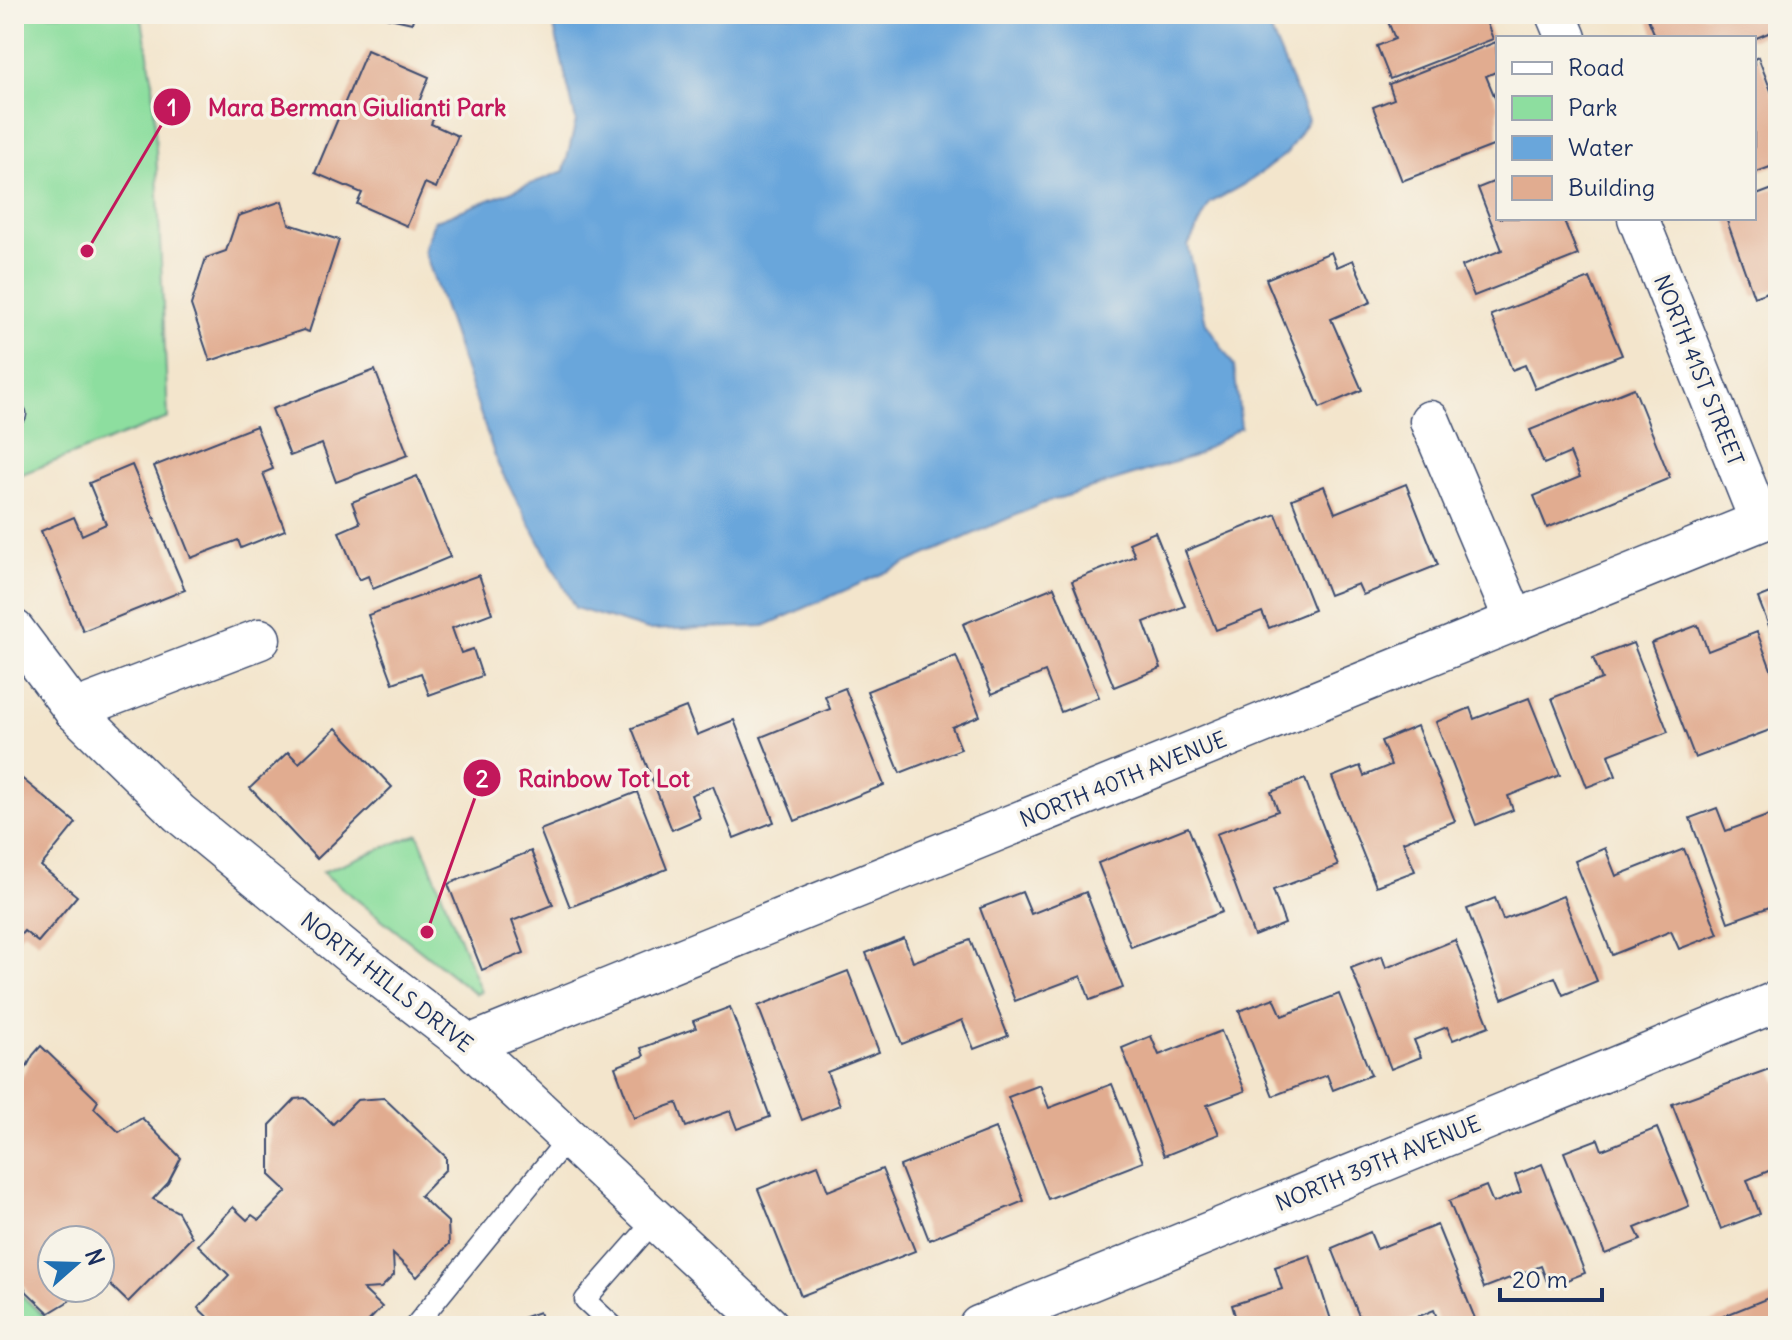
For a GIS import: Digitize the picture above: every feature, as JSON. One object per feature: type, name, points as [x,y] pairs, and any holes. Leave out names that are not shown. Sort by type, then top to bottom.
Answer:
[{"type":"street","points":[[1556,14],[1565,36]]},
{"type":"street","name":"NORTH 41ST STREET","points":[[1639,220],[1769,518]]},
{"type":"street","points":[[1430,421],[1514,619]]},
{"type":"street","name":"NORTH 40TH AVENUE","points":[[469,1045],[1769,518]]},
{"type":"street","name":"NORTH HILLS DRIVE","points":[[14,630],[74,710],[179,813],[359,961],[469,1045],[769,1326]]},
{"type":"street","points":[[74,710],[260,639]]},
{"type":"street","name":"NORTH 39TH AVENUE","points":[[979,1326],[1778,1001]]},
{"type":"lane","points":[[415,1326],[568,1138]]},
{"type":"lane","points":[[613,1326],[585,1300],[655,1220]]},
{"type":"green space","points":[[14,14],[141,14],[153,83],[168,418],[14,477]]},
{"type":"green space","points":[[418,834],[481,992],[476,994],[322,872]]},
{"type":"green space","points":[[14,1288],[54,1326],[14,1326]]},
{"type":"water","points":[[551,14],[1264,14],[1308,120],[1287,153],[1250,181],[1210,203],[1188,246],[1206,323],[1234,366],[1241,427],[1194,456],[1041,504],[764,626],[648,630],[575,608],[498,465],[424,250],[434,221],[564,171],[576,121]]},
{"type":"building","points":[[372,14],[414,14],[412,23]]},
{"type":"building","points":[[1385,14],[1483,14],[1493,39],[1390,79],[1377,46],[1395,39]]},
{"type":"building","points":[[1646,14],[1778,14],[1778,29],[1756,38],[1655,36]]},
{"type":"building","points":[[1496,42],[1496,72],[1486,76],[1496,100],[1496,145],[1402,181],[1373,107],[1394,99],[1389,84]]},
{"type":"building","points":[[367,50],[429,77],[419,102],[437,110],[431,124],[458,136],[436,188],[425,183],[407,226],[357,204],[362,193],[315,173]]},
{"type":"building","points":[[1756,58],[1778,109],[1778,164],[1756,172]]},
{"type":"building","points":[[1496,181],[1496,220],[1564,220],[1578,255],[1474,296],[1462,266],[1502,250],[1478,188]]},
{"type":"building","points":[[1778,187],[1778,288],[1754,297],[1727,220],[1756,220],[1756,195]]},
{"type":"building","points":[[282,201],[289,224],[339,240],[309,332],[303,330],[210,361],[191,305],[206,258],[226,251],[238,216]]},
{"type":"building","points":[[1331,252],[1337,267],[1353,260],[1371,302],[1331,319],[1362,390],[1320,408],[1266,279]]},
{"type":"building","points":[[1590,278],[1622,355],[1535,389],[1525,365],[1512,370],[1491,315]]},
{"type":"building","points":[[375,370],[408,455],[336,482],[322,444],[290,456],[272,409]]},
{"type":"building","points":[[1634,388],[1670,478],[1547,528],[1534,496],[1580,477],[1570,453],[1544,464],[1530,430]]},
{"type":"building","points":[[256,426],[273,469],[263,473],[285,530],[241,548],[238,540],[191,558],[154,466]]},
{"type":"building","points":[[132,465],[185,590],[83,631],[41,531],[74,517],[82,535],[106,524],[89,483]]},
{"type":"building","points":[[417,476],[450,557],[373,589],[368,576],[359,580],[339,532],[360,523],[352,502]]},
{"type":"building","points":[[1406,484],[1438,565],[1363,595],[1358,584],[1329,595],[1292,499],[1324,486],[1335,513]]},
{"type":"building","points":[[1276,514],[1314,610],[1269,628],[1262,612],[1216,630],[1185,551]]},
{"type":"building","points":[[1155,532],[1185,606],[1144,622],[1161,668],[1114,687],[1072,581],[1135,556],[1129,543]]},
{"type":"building","points":[[479,575],[492,613],[452,628],[461,653],[473,649],[482,676],[429,695],[421,673],[393,683],[368,615]]},
{"type":"building","points":[[1054,587],[1099,697],[1061,712],[1045,672],[992,694],[963,624]]},
{"type":"building","points":[[1778,590],[1778,649],[1758,598]]},
{"type":"building","points":[[1698,625],[1708,651],[1757,632],[1778,688],[1778,727],[1695,758],[1651,643]]},
{"type":"building","points":[[1633,643],[1668,732],[1608,755],[1616,776],[1587,787],[1552,698],[1602,679],[1593,658]]},
{"type":"building","points":[[956,656],[980,716],[952,727],[961,749],[900,773],[867,691]]},
{"type":"building","points":[[845,688],[884,785],[795,821],[761,737],[830,709],[825,696]]},
{"type":"building","points":[[1529,698],[1560,775],[1508,796],[1513,810],[1476,825],[1436,722],[1470,708],[1474,719]]},
{"type":"building","points":[[686,707],[697,735],[734,720],[774,822],[734,838],[713,786],[691,795],[700,818],[672,830],[632,728]]},
{"type":"building","points":[[1417,726],[1455,821],[1403,842],[1415,871],[1376,886],[1332,777],[1360,766],[1364,776],[1391,765],[1381,741]]},
{"type":"building","points":[[336,728],[392,787],[317,859],[250,788],[288,752],[299,763]]},
{"type":"building","points":[[14,772],[76,823],[41,866],[77,896],[38,942],[24,931],[14,943]]},
{"type":"building","points":[[1305,779],[1338,866],[1273,890],[1285,924],[1254,936],[1216,834],[1278,811],[1271,792]]},
{"type":"building","points":[[637,792],[667,869],[570,907],[540,830]]},
{"type":"building","points":[[1717,808],[1726,831],[1778,812],[1778,904],[1728,922],[1690,818]]},
{"type":"building","points":[[1188,827],[1222,912],[1131,947],[1098,863]]},
{"type":"building","points":[[1605,848],[1616,876],[1684,849],[1718,934],[1679,949],[1671,931],[1612,955],[1575,861]]},
{"type":"building","points":[[531,851],[553,905],[512,921],[524,953],[482,970],[448,884]]},
{"type":"building","points":[[1022,892],[1031,914],[1086,892],[1123,988],[1090,1000],[1081,976],[1015,1001],[980,908]]},
{"type":"building","points":[[1563,896],[1597,981],[1563,995],[1555,977],[1502,999],[1467,909],[1495,898],[1503,920]]},
{"type":"building","points":[[904,938],[913,962],[970,940],[1008,1036],[974,1049],[962,1020],[902,1044],[866,953]]},
{"type":"building","points":[[1455,940],[1489,1026],[1453,1040],[1447,1027],[1414,1040],[1421,1057],[1391,1069],[1351,968],[1382,956],[1386,968]]},
{"type":"building","points":[[848,971],[879,1052],[827,1072],[840,1105],[802,1120],[758,1006]]},
{"type":"building","points":[[1339,994],[1371,1075],[1333,1090],[1327,1075],[1273,1096],[1239,1011],[1274,998],[1282,1016]]},
{"type":"building","points":[[730,1007],[770,1117],[737,1129],[730,1111],[686,1127],[677,1103],[634,1118],[615,1067],[644,1056],[641,1048],[696,1028],[693,1021]]},
{"type":"building","points":[[1221,1031],[1245,1091],[1207,1105],[1219,1134],[1164,1156],[1122,1048],[1151,1036],[1159,1055]]},
{"type":"building","points":[[41,1046],[98,1101],[94,1108],[119,1132],[142,1118],[181,1158],[168,1183],[153,1199],[178,1212],[192,1237],[128,1302],[116,1290],[116,1224],[36,1224],[36,1301],[27,1292],[14,1269],[14,1078],[19,1081]]},
{"type":"building","points":[[1772,1068],[1778,1083],[1778,1167],[1747,1180],[1760,1214],[1721,1229],[1672,1104]]},
{"type":"building","points":[[1112,1084],[1143,1162],[1048,1199],[1008,1097],[1040,1085],[1049,1108]]},
{"type":"building","points":[[305,1098],[333,1124],[357,1100],[384,1098],[446,1157],[446,1169],[420,1196],[448,1222],[449,1244],[417,1277],[393,1254],[394,1275],[381,1288],[363,1289],[382,1307],[364,1326],[217,1326],[198,1308],[229,1275],[198,1245],[233,1207],[247,1220],[252,1215],[259,1220],[287,1191],[270,1175],[270,1125],[295,1099]]},
{"type":"building","points":[[995,1128],[1024,1201],[929,1240],[900,1166]]},
{"type":"building","points":[[1657,1128],[1689,1206],[1635,1228],[1641,1240],[1605,1254],[1564,1152],[1598,1139],[1602,1150]]},
{"type":"building","points":[[1542,1164],[1585,1273],[1549,1287],[1541,1266],[1484,1288],[1449,1201],[1486,1186],[1493,1203],[1521,1192],[1515,1175]]},
{"type":"building","points":[[818,1165],[828,1191],[882,1169],[915,1251],[801,1296],[758,1189]]},
{"type":"building","points":[[1437,1225],[1476,1321],[1463,1326],[1440,1326],[1434,1310],[1395,1326],[1363,1326],[1332,1248],[1370,1232],[1377,1249]]},
{"type":"building","points":[[1310,1255],[1333,1326],[1238,1326],[1232,1305],[1282,1289],[1275,1267]]},
{"type":"building","points":[[1773,1296],[1778,1309],[1778,1326],[1699,1326]]},
{"type":"building","points":[[40,1304],[64,1304],[49,1313]]},
{"type":"building","points":[[539,1312],[544,1326],[500,1326]]},
{"type":"building","points":[[1206,1318],[1209,1326],[1186,1326]]},
{"type":"place","name":"Mara Berman Giulianti Park","points":[[87,251]]},
{"type":"place","name":"Rainbow Tot Lot","points":[[427,932]]}]
